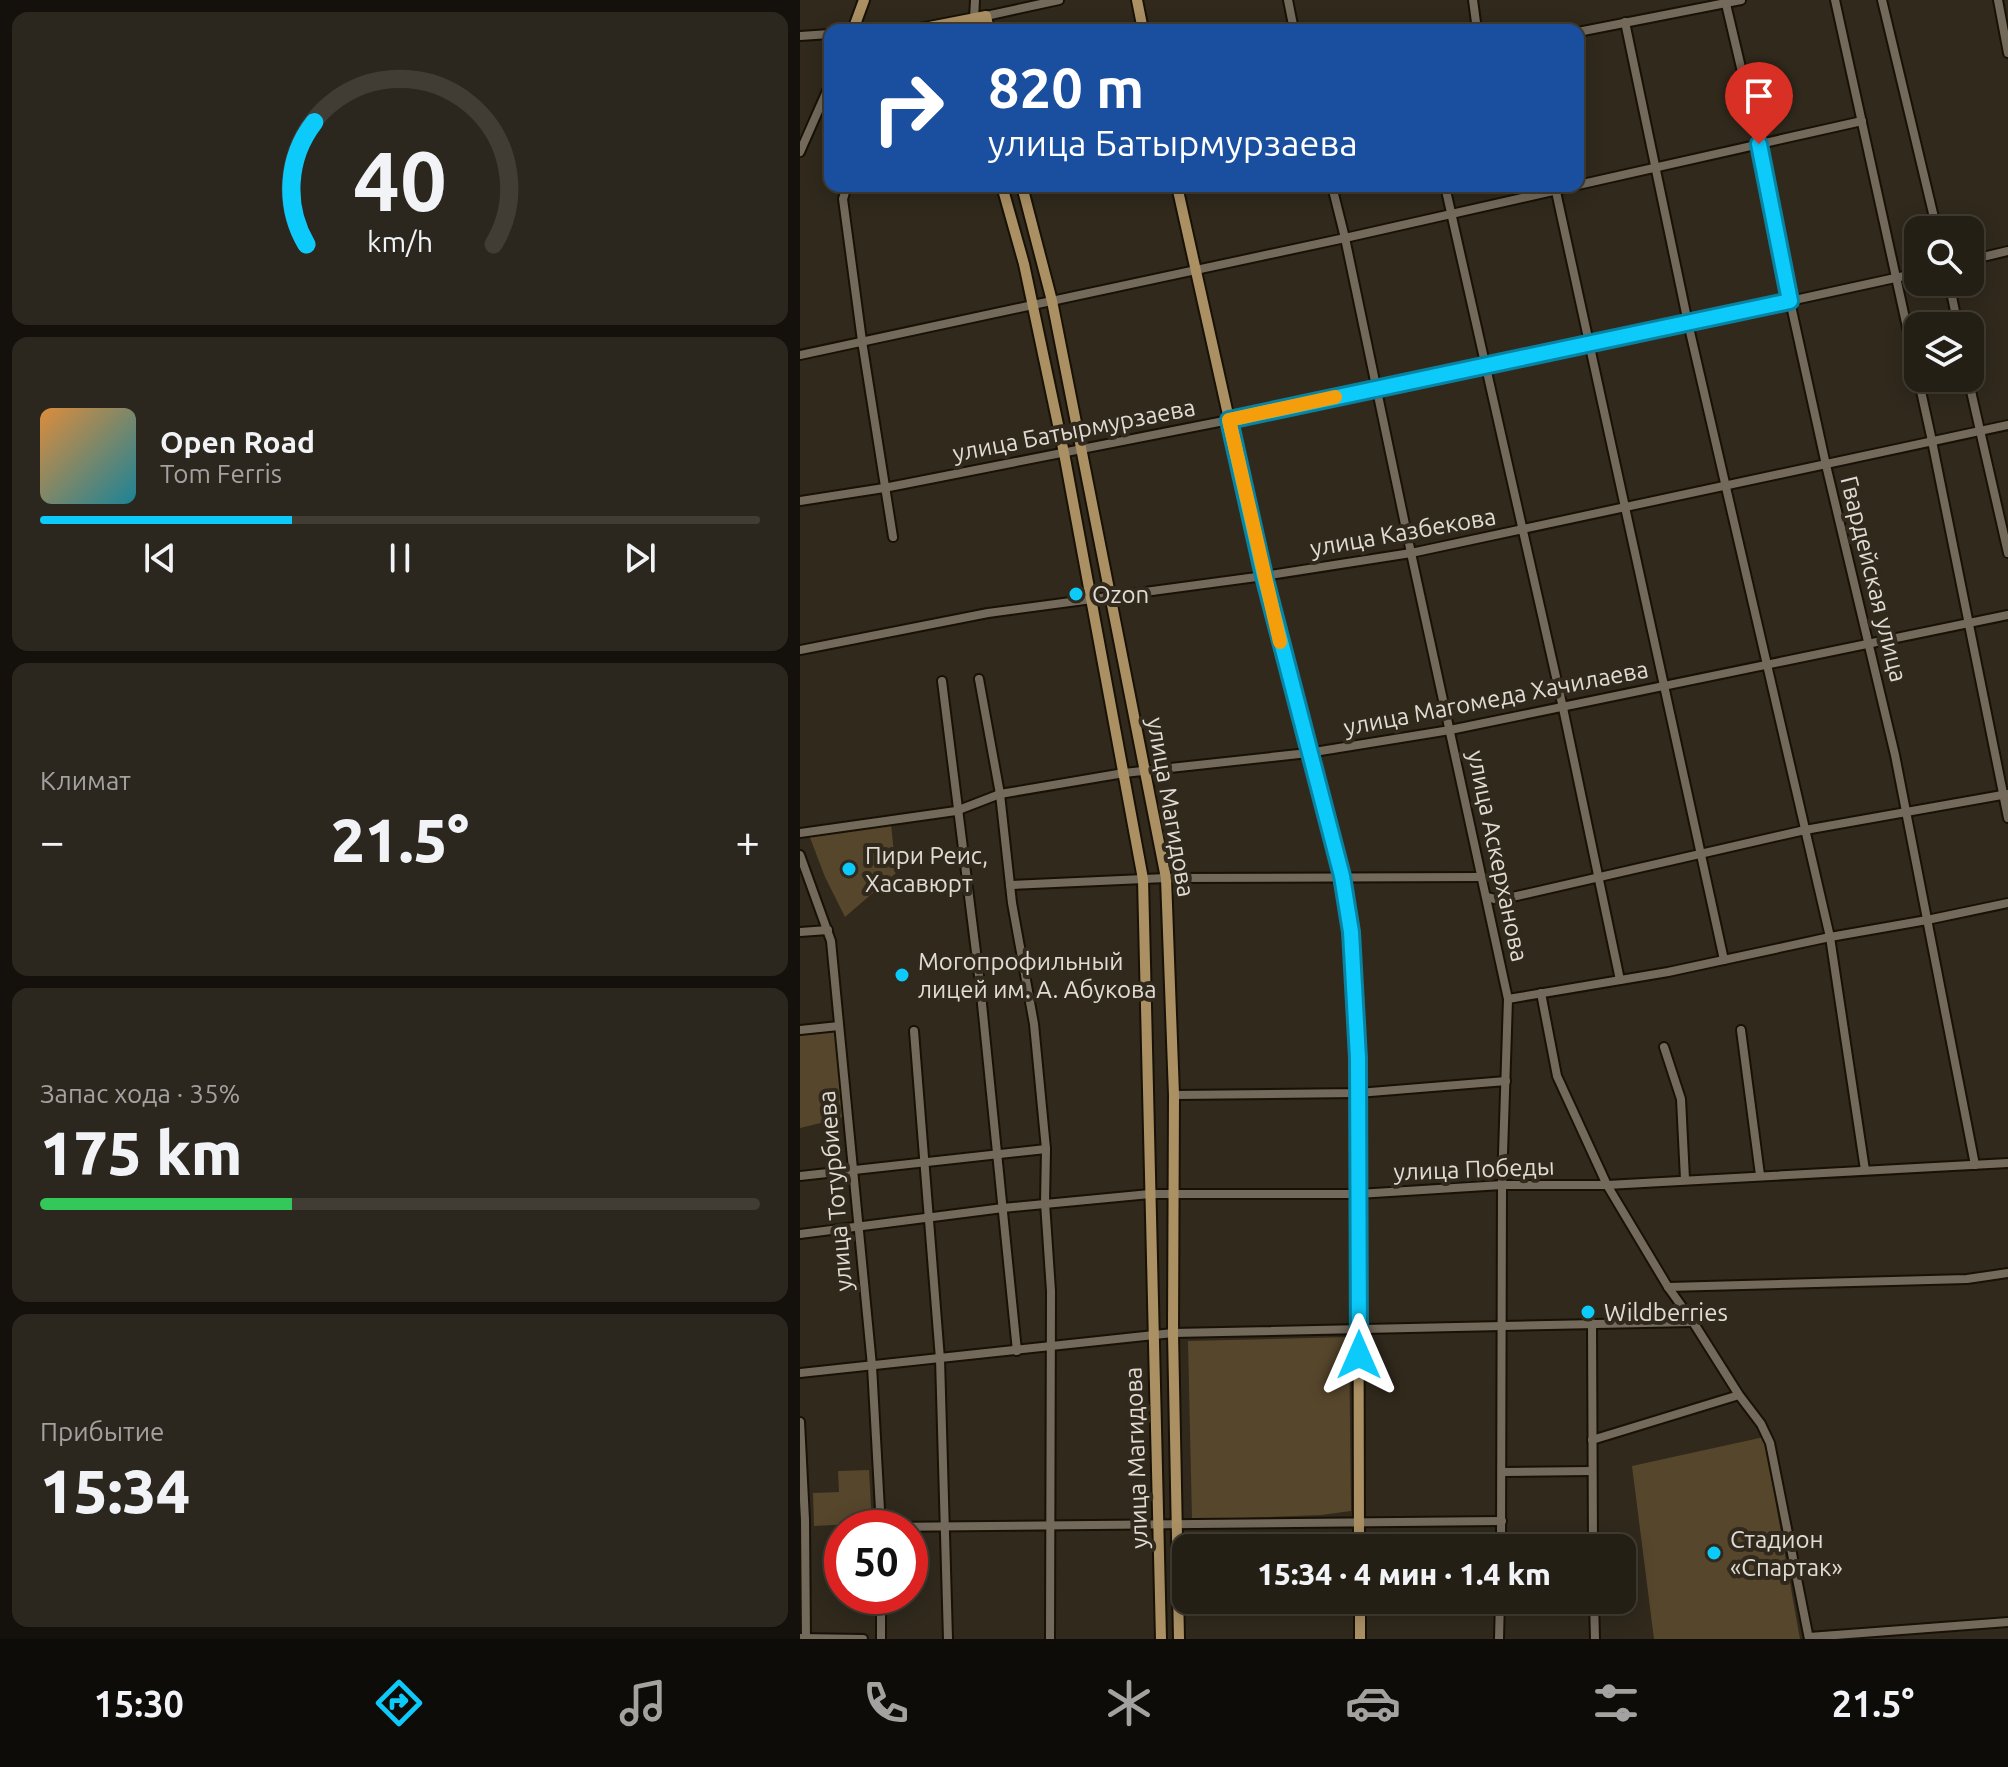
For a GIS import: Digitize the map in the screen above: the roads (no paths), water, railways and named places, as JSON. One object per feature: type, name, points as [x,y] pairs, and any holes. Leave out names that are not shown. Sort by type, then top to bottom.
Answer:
[{"type":"main road","points":[[855,24],[864,0]]},
{"type":"main road","points":[[1137,0],[1142,24]]},
{"type":"main road","name":"улица Магидова","points":[[1004,192],[1033,305],[1064,453],[1143,879],[1161,1639]]},
{"type":"main road","name":"улица Магидова","points":[[1024,192],[1052,301],[1166,878],[1174,1095],[1173,1333],[1179,1639]]},
{"type":"main road","points":[[1178,192],[1264,576],[1342,876],[1351,932],[1358,1093],[1359,1534]]},
{"type":"main road","points":[[1360,1614],[1360,1639]]},
{"type":"street","points":[[975,0],[973,22],[1059,0]]},
{"type":"street","points":[[1288,0],[1293,24]]},
{"type":"street","points":[[1473,0],[1476,24]]},
{"type":"street","points":[[1584,31],[1741,0]]},
{"type":"street","points":[[1835,0],[1932,441],[2008,818]]},
{"type":"street","points":[[1882,0],[1934,216]]},
{"type":"street","points":[[1998,0],[2008,53]]},
{"type":"street","name":"Гвардейская улица","points":[[1726,4],[1759,144],[1826,465],[1871,644],[1975,1165]]},
{"type":"street","points":[[1625,22],[1688,323],[1830,937],[1865,1170]]},
{"type":"street","points":[[800,36],[824,34]]},
{"type":"street","points":[[800,152],[824,98]]},
{"type":"street","points":[[1584,184],[1862,121]]},
{"type":"street","points":[[847,192],[843,199],[893,537]]},
{"type":"street","name":"улица Аскерханова","points":[[1334,192],[1508,999],[1502,1185],[1502,1534]]},
{"type":"street","points":[[1446,192],[1563,708],[1620,980]]},
{"type":"street","points":[[800,355],[1345,238],[1539,192]]},
{"type":"street","points":[[1556,192],[1724,960]]},
{"type":"street","points":[[1984,257],[2008,251]]},
{"type":"street","name":"улица Батырмурзаева","points":[[800,501],[884,488],[1229,420],[1904,277]]},
{"type":"street","points":[[1971,392],[2008,553]]},
{"type":"street","name":"улица Казбекова","points":[[800,650],[988,613],[1411,553],[2008,425]]},
{"type":"street","name":"улица Магомеда Хачилаева","points":[[800,833],[956,811],[1000,794],[1124,773],[1308,753],[1450,730],[2008,615]]},
{"type":"street","points":[[979,679],[1000,794],[1010,885],[1034,1024],[1046,1149],[1045,1203],[1051,1291],[1050,1639]]},
{"type":"street","points":[[942,681],[980,984],[1017,1351]]},
{"type":"street","points":[[1487,897],[1499,900],[1805,830],[2005,794]]},
{"type":"street","name":"улица Тотурбиева","points":[[800,855],[828,930],[872,1366],[880,1510]]},
{"type":"street","points":[[1010,885],[1166,878],[1482,877]]},
{"type":"street","points":[[1508,999],[1620,980],[2008,903]]},
{"type":"street","points":[[800,932],[828,930]]},
{"type":"street","points":[[1541,993],[1557,1076],[1607,1185],[1668,1287],[1761,1424],[1770,1443],[1809,1638],[2008,1622]]},
{"type":"street","points":[[800,1030],[839,1026]]},
{"type":"street","points":[[1741,1030],[1760,1175]]},
{"type":"street","points":[[914,1031],[940,1359],[948,1639]]},
{"type":"street","points":[[1664,1047],[1681,1099],[1685,1179]]},
{"type":"street","points":[[1174,1095],[1358,1093],[1506,1081]]},
{"type":"street","points":[[800,1176],[1046,1149]]},
{"type":"street","name":"улица Победы","points":[[800,1234],[1045,1203],[1150,1194],[1358,1194],[1502,1185],[1607,1185],[2008,1163]]},
{"type":"street","points":[[1668,1287],[1967,1279],[2008,1273]]},
{"type":"street","points":[[800,1373],[1173,1333],[1693,1322]]},
{"type":"street","points":[[1592,1323],[1593,1534]]},
{"type":"street","points":[[1592,1440],[1739,1395]]},
{"type":"street","points":[[800,1422],[806,1639]]},
{"type":"street","points":[[1502,1472],[1592,1471]]},
{"type":"street","points":[[928,1526],[1502,1521]]},
{"type":"street","points":[[881,1614],[881,1639]]},
{"type":"street","points":[[1499,1639],[1500,1614]]},
{"type":"street","points":[[1594,1614],[1595,1639]]},
{"type":"street","points":[[800,1638],[863,1639]]},
{"type":"place","name":"Ozon","points":[[1076,594]]},
{"type":"place","name":"Пири Реис, Хасавюрт","points":[[849,869]]},
{"type":"place","name":"Могопрофильный лицей им. А. Абукова","points":[[902,975]]},
{"type":"place","name":"Wildberries","points":[[1588,1312]]},
{"type":"place","name":"Стадион «Спартак»","points":[[1714,1553]]}]
